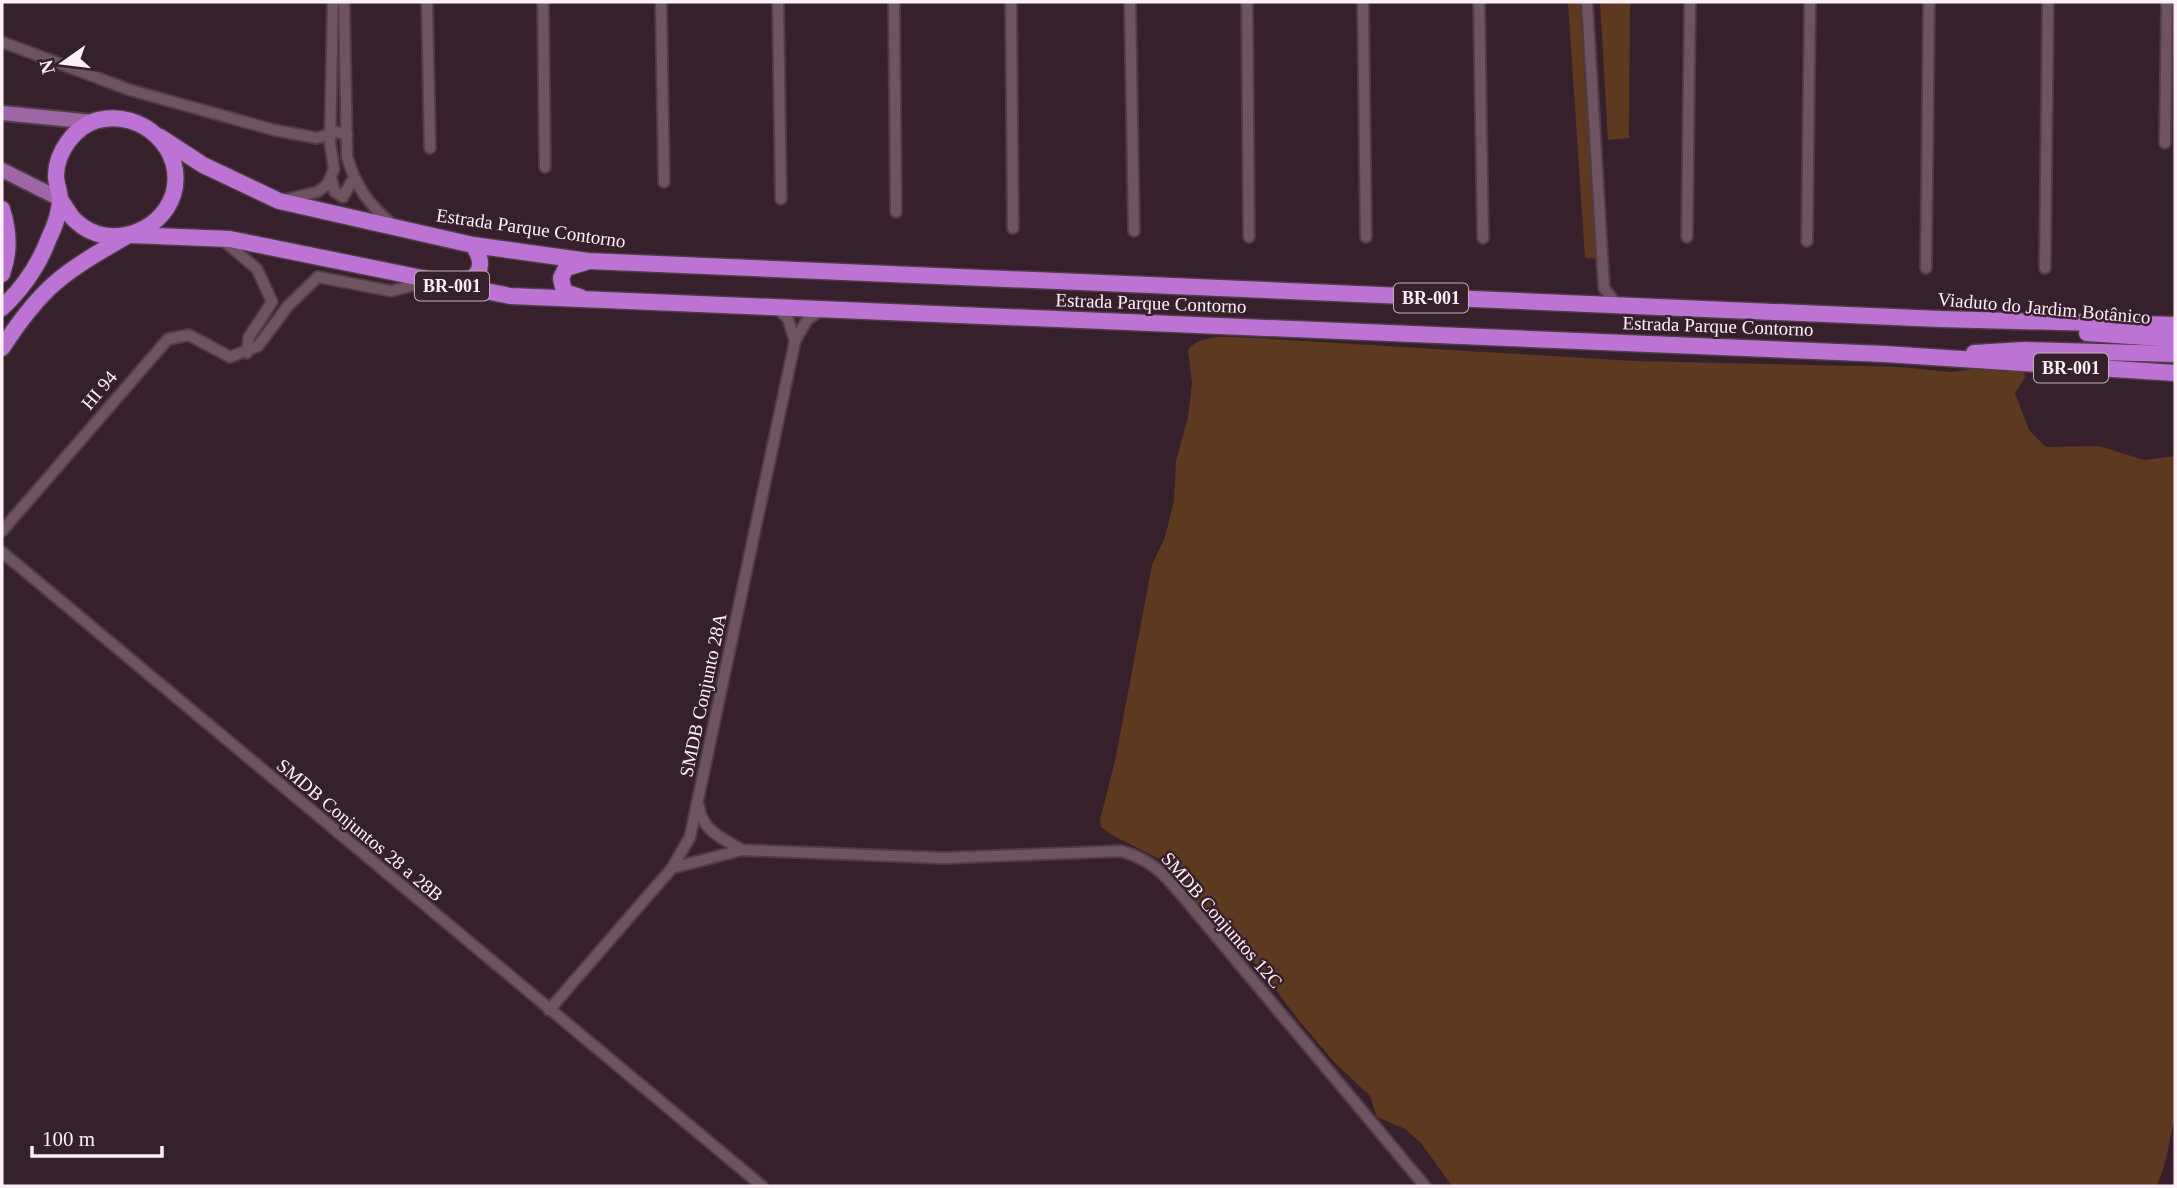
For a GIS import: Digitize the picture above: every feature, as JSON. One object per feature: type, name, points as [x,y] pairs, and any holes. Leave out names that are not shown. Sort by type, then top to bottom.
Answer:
[{"type":"highway","name":"BR-001","points":[[93,122],[110,117],[128,118],[145,125],[160,137]]},
{"type":"highway","points":[[2,308],[34,270],[50,237],[60,200],[56,176],[61,153],[74,134],[93,122]]},
{"type":"highway","points":[[2,348],[23,314],[45,289],[69,269],[157,220],[173,194],[174,164],[160,137]]},
{"type":"highway","name":"Estrada Parque Contorno","points":[[160,137],[203,165],[279,201],[473,245],[588,261],[1593,305],[2175,325]]},
{"type":"highway","name":"BR-001","points":[[60,200],[77,222],[100,235],[129,235]]},
{"type":"highway","points":[[2,209],[9,240],[8,256],[2,274]]},
{"type":"highway","name":"Estrada Parque Contorno","points":[[129,235],[220,238],[510,296],[1922,357],[2175,373]]},
{"type":"highway","points":[[454,286],[471,281],[480,269],[480,256],[473,245]]},
{"type":"highway","points":[[588,261],[566,268],[561,278],[564,292],[589,299]]},
{"type":"highway","name":"Viaduto do Jardim Botânico","points":[[1910,317],[1987,328],[2175,340]]},
{"type":"highway","name":"Viaduto do Jardim Botânico","points":[[1922,357],[2024,350],[2175,354]]},
{"type":"main road","points":[[2,113],[93,122]]},
{"type":"main road","points":[[2,170],[60,200]]},
{"type":"street","points":[[279,201],[317,192],[331,178],[334,170],[331,136],[333,2]]},
{"type":"street","points":[[344,2],[347,157],[353,179],[369,204],[395,227]]},
{"type":"street","points":[[426,2],[430,148]]},
{"type":"street","points":[[543,2],[545,167]]},
{"type":"street","points":[[661,2],[664,182]]},
{"type":"street","points":[[778,2],[782,199]]},
{"type":"street","points":[[894,2],[896,212]]},
{"type":"street","points":[[1011,2],[1013,229]]},
{"type":"street","points":[[1130,2],[1134,231]]},
{"type":"street","points":[[1247,2],[1249,237]]},
{"type":"street","points":[[1363,2],[1366,237]]},
{"type":"street","points":[[1479,2],[1483,238]]},
{"type":"street","points":[[1587,2],[1604,288],[1618,306]]},
{"type":"street","points":[[1688,237],[1690,2]]},
{"type":"street","points":[[1807,241],[1810,2]]},
{"type":"street","points":[[1926,268],[1929,2]]},
{"type":"street","points":[[2045,268],[2048,2]]},
{"type":"street","points":[[2165,143],[2166,2]]},
{"type":"street","points":[[2,42],[130,90],[274,130],[317,138],[331,136],[337,132],[347,134]]},
{"type":"street","points":[[331,178],[335,191],[343,197],[353,179]]},
{"type":"street","points":[[220,238],[257,269],[272,302],[249,337],[247,353]]},
{"type":"street","points":[[247,353],[258,346],[288,306],[318,276],[391,291],[431,281]]},
{"type":"street","points":[[1593,305],[1604,288]]},
{"type":"street","points":[[776,306],[788,319],[795,341]]},
{"type":"street","points":[[795,341],[807,320],[821,310]]},
{"type":"street","name":"HI 94","points":[[2,531],[168,338],[189,335],[230,357],[247,353]]},
{"type":"street","name":"SMDB Conjunto 28A","points":[[549,1010],[672,869],[690,837],[795,341]]},
{"type":"street","name":"SMDB Conjuntos 28 a 28B","points":[[2,552],[762,1186]]},
{"type":"street","name":"SMDB Conjuntos 12C","points":[[699,801],[702,820],[710,830],[742,850]]},
{"type":"street","name":"SMDB Conjuntos 12C","points":[[672,869],[742,850],[944,858],[1121,850],[1143,857],[1158,868],[1190,905],[1425,1186]]},
{"type":"shaded area","points":[[1568,2],[1580,2],[1596,259],[1585,258]]},
{"type":"shaded area","points":[[1600,2],[1630,2],[1629,138],[1608,140]]},
{"type":"shaded area","points":[[1209,338],[1255,338],[1634,361],[1900,367],[1951,372],[1994,366],[2023,367],[2025,377],[2015,393],[2029,430],[2046,447],[2099,446],[2144,460],[2175,456],[2175,1117],[2156,1186],[1452,1186],[1421,1143],[1405,1129],[1377,1117],[1370,1096],[1335,1063],[1301,1023],[1225,924],[1197,904],[1163,861],[1101,827],[1100,820],[1115,761],[1152,565],[1165,537],[1174,501],[1176,461],[1188,417],[1192,383],[1188,350],[1194,344]]}]
